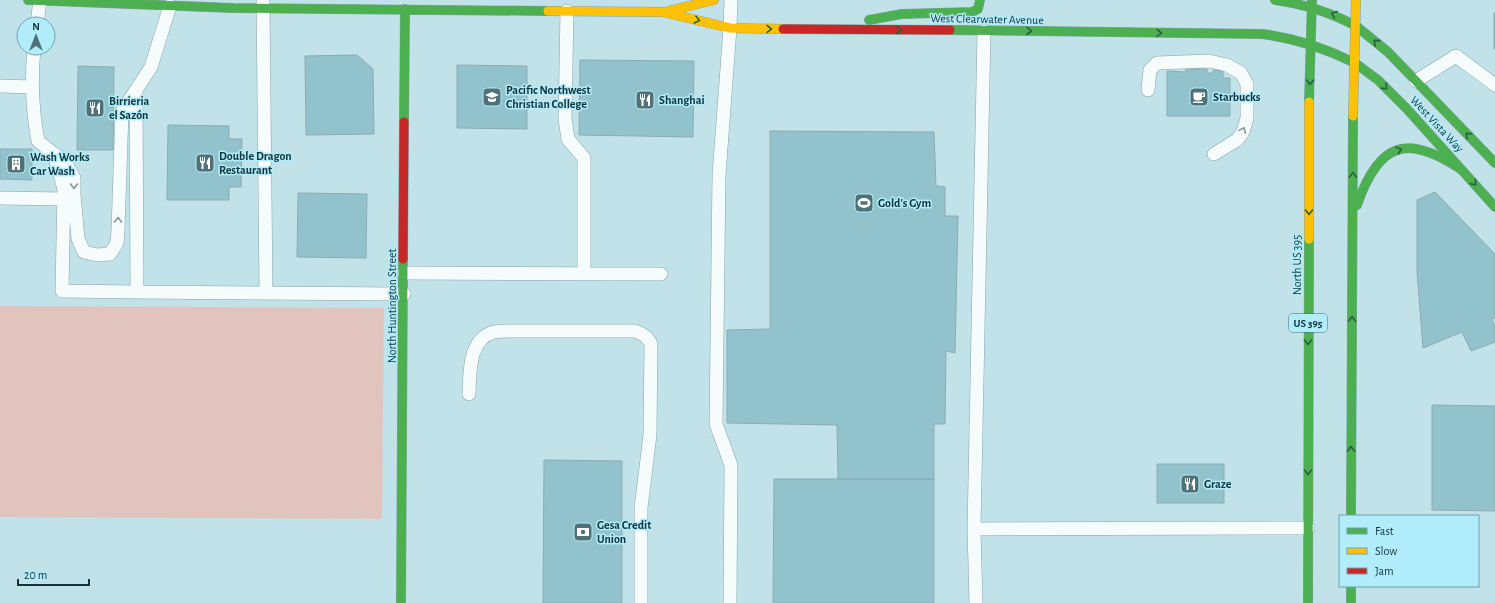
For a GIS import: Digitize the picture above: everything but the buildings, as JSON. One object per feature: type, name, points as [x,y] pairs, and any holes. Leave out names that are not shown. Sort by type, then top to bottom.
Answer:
[{"type":"main road","name":"West Clearwater Avenue","points":[[28,0],[170,6],[263,4],[405,9],[496,5],[567,11],[663,12],[730,28],[1262,34],[1280,36],[1311,43],[1355,63]]},
{"type":"main road","name":"West Clearwater Avenue","points":[[663,12],[714,0]]},
{"type":"main road","points":[[825,29],[902,14],[972,12],[978,9],[980,0]]},
{"type":"main road","points":[[1275,0],[1311,3]]},
{"type":"main road","points":[[1350,515],[1356,0]]},
{"type":"main road","name":"West Vista Way","points":[[1311,3],[1356,26],[1388,52],[1495,163]]},
{"type":"main road","name":"North US 395","points":[[1308,603],[1309,92],[1311,3]]},
{"type":"main road","name":"North Huntington Street","points":[[401,603],[405,9]]},
{"type":"main road","name":"West Vista Way","points":[[1355,63],[1386,87],[1495,207]]},
{"type":"main road","points":[[1353,213],[1366,182],[1377,164],[1387,155],[1396,150],[1406,148],[1428,150],[1444,158],[1462,170]]},
{"type":"main road","points":[[1351,587],[1351,603]]},
{"type":"lane","points":[[38,16],[40,0]]},
{"type":"lane","points":[[730,603],[731,465],[716,424],[719,175],[731,0]]},
{"type":"lane","points":[[263,4],[266,293]]},
{"type":"lane","points":[[33,56],[31,74],[34,120],[38,141],[66,164],[74,178],[78,239],[84,252],[97,255],[110,254],[117,243],[122,112],[151,67],[170,6]]},
{"type":"lane","points":[[567,11],[565,119],[568,139],[584,158],[584,273]]},
{"type":"lane","points":[[976,603],[974,530],[984,31]]},
{"type":"lane","points":[[1416,81],[1456,56],[1495,85]]},
{"type":"lane","points":[[1148,90],[1150,70],[1157,63],[1209,61],[1227,65],[1241,73],[1247,84],[1247,118],[1243,132],[1238,140],[1214,154]]},
{"type":"lane","points":[[0,86],[32,87]]},
{"type":"lane","points":[[136,90],[137,292]]},
{"type":"lane","points":[[54,154],[64,189],[62,292],[404,294]]},
{"type":"lane","points":[[0,198],[64,198]]},
{"type":"lane","points":[[404,273],[661,274]]},
{"type":"lane","points":[[469,394],[471,361],[474,351],[480,342],[494,332],[635,331],[642,333],[648,338],[650,344],[650,434],[641,508],[641,603]]},
{"type":"lane","points":[[974,530],[1308,528]]},
{"type":"path","points":[[1378,115],[1391,129]]},
{"type":"shaded area","points":[[0,306],[384,308],[382,519],[0,517]]},
{"type":"traffic: fast","points":[[28,0],[233,8],[548,11]]},
{"type":"traffic: fast","points":[[869,20],[902,14],[972,12],[978,9],[980,0]]},
{"type":"traffic: fast","points":[[1275,0],[1317,9],[1356,26]]},
{"type":"traffic: fast","points":[[1309,102],[1312,0]]},
{"type":"traffic: fast","points":[[404,122],[405,9]]},
{"type":"traffic: fast","points":[[1356,26],[1388,52],[1495,163]]},
{"type":"traffic: fast","points":[[950,30],[1262,34],[1310,44],[1355,63]]},
{"type":"traffic: fast","points":[[1355,63],[1378,80],[1407,109],[1495,207]]},
{"type":"traffic: fast","points":[[1351,515],[1353,116]]},
{"type":"traffic: fast","points":[[1357,205],[1375,168],[1385,156],[1397,150],[1410,148],[1425,151],[1443,158],[1462,170]]},
{"type":"traffic: fast","points":[[1308,603],[1309,239]]},
{"type":"traffic: fast","points":[[401,603],[403,259]]},
{"type":"traffic: fast","points":[[1351,587],[1351,603]]},
{"type":"traffic: slow","points":[[668,11],[714,0]]},
{"type":"traffic: slow","points":[[1353,116],[1356,0]]},
{"type":"traffic: slow","points":[[548,11],[663,12],[730,28],[783,29]]},
{"type":"traffic: slow","points":[[1309,102],[1309,239]]},
{"type":"traffic: jam","points":[[783,29],[950,30]]},
{"type":"traffic: jam","points":[[403,259],[404,122]]},
{"type":"place","name":"Pacific Northwest Christian College","points":[[492,97]]},
{"type":"place","name":"Starbucks","points":[[1199,97]]},
{"type":"place","name":"Shanghai","points":[[645,100]]},
{"type":"place","name":"Birrieria el Sazón","points":[[95,108]]},
{"type":"place","name":"Double Dragon Restaurant","points":[[205,163]]},
{"type":"place","name":"Wash Works Car Wash","points":[[16,164]]},
{"type":"place","name":"Gold's Gym","points":[[864,203]]},
{"type":"place","name":"Graze","points":[[1190,484]]},
{"type":"place","name":"Gesa Credit Union","points":[[583,532]]}]
